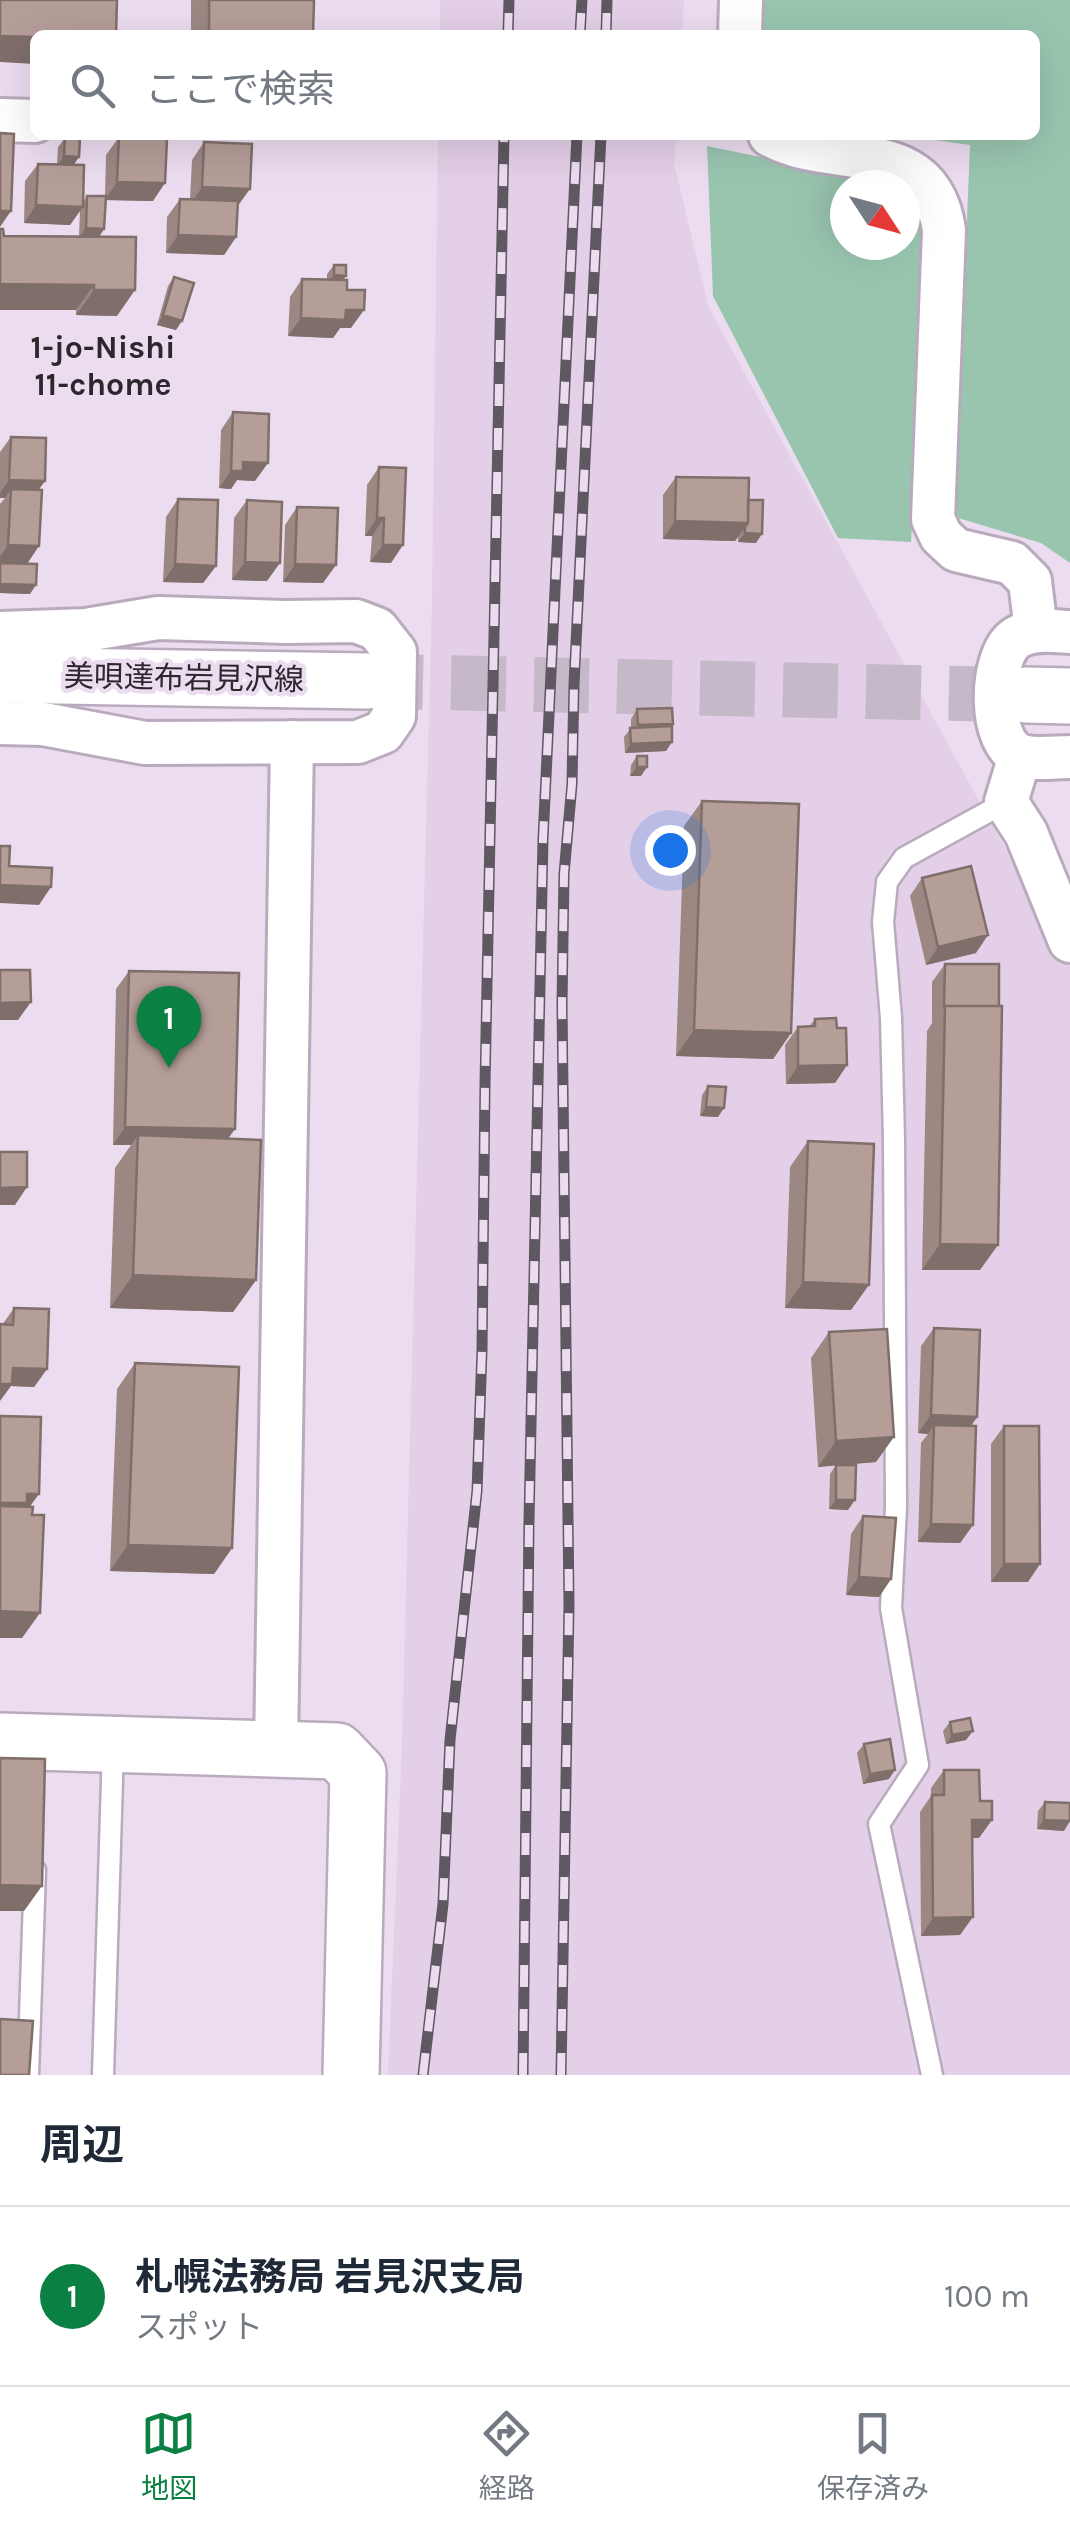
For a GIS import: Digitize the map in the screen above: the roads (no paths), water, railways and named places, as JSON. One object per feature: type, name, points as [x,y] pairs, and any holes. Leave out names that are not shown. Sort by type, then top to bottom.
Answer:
[{"type":"street","points":[[740,0],[740,30]]},
{"type":"street","points":[[0,120],[30,121]]},
{"type":"street","points":[[782,140],[800,148],[877,159],[916,173],[941,208],[944,230],[934,519],[941,536],[956,550],[1012,563],[1030,581],[1053,631],[1016,638],[1002,653],[996,724],[1005,743],[1020,756],[1070,757]]},
{"type":"street","points":[[0,633],[86,630],[158,618],[356,622],[377,629],[395,652],[394,716],[383,732],[358,742],[145,743],[43,724],[0,723]]},
{"type":"street","name":"美唄達布岩見沢線","points":[[0,675],[368,681]]},
{"type":"street","points":[[276,1748],[292,742]]},
{"type":"street","points":[[1020,756],[1006,802],[1026,832],[1070,942]]},
{"type":"street","points":[[26,1750],[113,1744],[337,1751],[358,1772],[351,2075]]},
{"type":"lane","points":[[932,2075],[878,1824],[918,1765],[892,1608],[896,1507],[894,1140],[891,1018],[883,922],[887,882],[904,858],[1006,802]]},
{"type":"lane","points":[[103,2075],[113,1744]]},
{"type":"lane","points":[[28,2075],[36,1844]]},
{"type":"tunnel","points":[[368,681],[1026,695]]},
{"type":"railway","points":[[508,30],[509,0]]},
{"type":"railway","points":[[580,30],[582,0]]},
{"type":"railway","points":[[606,30],[607,0]]},
{"type":"railway","points":[[423,2075],[443,1904],[450,1740],[477,1491],[504,140]]},
{"type":"railway","points":[[523,2075],[543,839],[577,140]]},
{"type":"railway","points":[[561,2075],[569,1604],[564,874],[572,784],[601,140]]},
{"type":"place","name":"札幌法務局 岩見沢支局","points":[[169,1068]]},
{"type":"district","name":"1-jo-Nishi 11-chome","points":[[103,366]]}]
